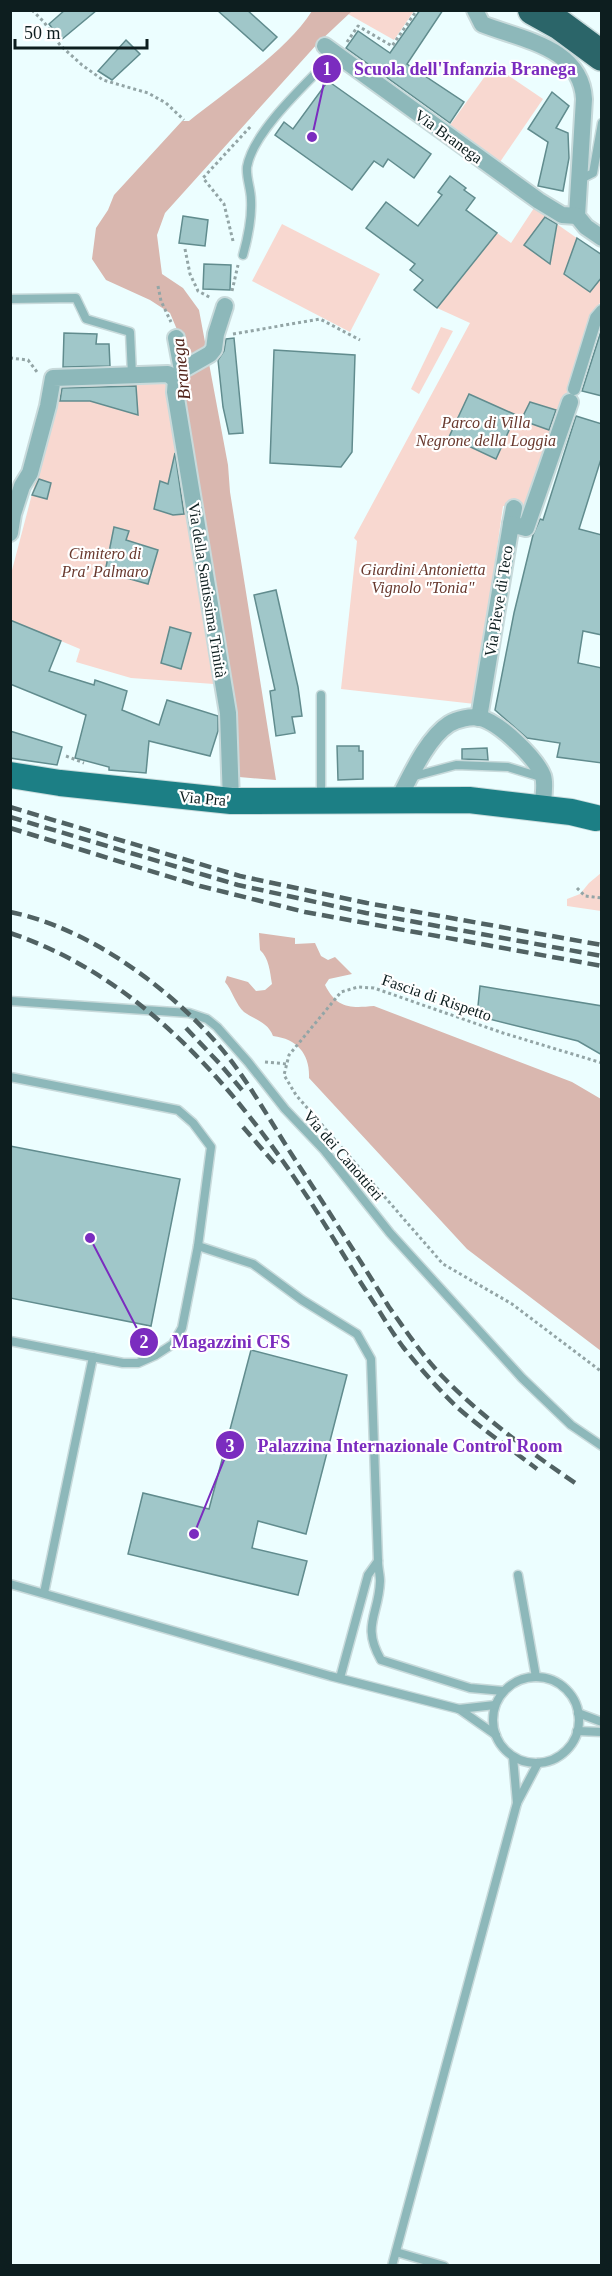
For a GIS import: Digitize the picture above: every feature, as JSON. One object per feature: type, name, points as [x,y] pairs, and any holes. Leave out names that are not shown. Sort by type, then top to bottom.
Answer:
[{"type":"highway","points":[[534,10],[560,25],[602,57]]},
{"type":"main road","name":"Via Pra'","points":[[10,775],[60,783],[235,801],[469,800],[542,808],[600,819]]},
{"type":"street","points":[[475,10],[482,24],[544,46],[561,56],[579,74],[584,99],[578,216]]},
{"type":"street","name":"Via Branega","points":[[332,52],[539,201],[562,216],[578,216],[586,227],[602,238]]},
{"type":"street","points":[[10,532],[19,496],[30,473],[53,378],[181,373],[214,349],[222,304]]},
{"type":"street","name":"Via Pieve di Teco","points":[[479,718],[513,516],[526,528],[596,318],[602,311]]},
{"type":"street","name":"Via della Santissima Trinità","points":[[176,338],[181,373],[176,392],[228,713],[235,801]]},
{"type":"street","points":[[398,800],[437,735],[449,723],[464,718],[479,718],[492,722],[533,759],[544,778],[542,808]]},
{"type":"lane","points":[[243,255],[251,207],[247,169],[254,147],[267,127],[332,52]]},
{"type":"lane","points":[[579,180],[593,173],[602,123]]},
{"type":"lane","points":[[10,299],[76,298],[86,319],[130,332],[132,375]]},
{"type":"lane","points":[[321,695],[321,802]]},
{"type":"lane","points":[[411,777],[456,765],[508,767],[544,778]]},
{"type":"lane","name":"Via dei Canottieri","points":[[10,1001],[196,1015],[207,1019],[217,1027],[285,1109],[324,1150],[390,1233],[522,1378],[571,1425],[602,1446]]},
{"type":"lane","points":[[10,1077],[178,1110],[193,1122],[211,1147],[198,1246],[182,1328],[173,1344],[138,1363],[123,1363],[10,1341]]},
{"type":"lane","points":[[198,1246],[253,1264],[302,1300],[357,1334],[371,1359],[380,1580],[370,1632],[373,1646],[381,1660],[470,1688],[503,1691]]},
{"type":"lane","points":[[44,1593],[93,1357]]},
{"type":"lane","points":[[340,1678],[368,1575],[378,1562]]},
{"type":"lane","points":[[518,1575],[536,1677]]},
{"type":"lane","points":[[10,1584],[340,1678],[459,1709],[496,1735]]},
{"type":"lane","points":[[536,1677],[549,1679],[561,1685],[571,1695],[578,1713],[577,1731],[569,1748],[558,1757],[538,1763],[529,1763],[513,1757],[500,1745],[493,1729],[493,1712],[503,1691],[524,1678],[536,1677]]},
{"type":"lane","points":[[459,1709],[495,1705]]},
{"type":"lane","points":[[578,1713],[602,1722]]},
{"type":"lane","points":[[577,1731],[602,1732]]},
{"type":"lane","points":[[513,1757],[517,1803]]},
{"type":"lane","points":[[392,2265],[517,1803],[538,1763]]},
{"type":"lane","points":[[396,2252],[444,2265]]},
{"type":"path","points":[[32,10],[44,22],[60,45],[82,65],[103,80],[148,93],[166,103],[184,120]]},
{"type":"path","points":[[332,52],[358,26],[392,46],[417,10]]},
{"type":"path","points":[[185,249],[190,274],[198,291],[222,304]]},
{"type":"path","points":[[158,286],[160,301],[165,309]]},
{"type":"path","points":[[216,337],[320,319],[360,340]]},
{"type":"path","points":[[10,358],[28,360],[39,374],[53,378]]},
{"type":"path","points":[[66,756],[85,763]]},
{"type":"path","points":[[577,888],[585,896],[602,898]]},
{"type":"path","name":"Fascia di Rispetto","points":[[287,1064],[290,1055],[341,992],[358,987],[374,988],[503,1033],[602,1063]]},
{"type":"path","points":[[248,1062],[287,1064],[284,1075],[296,1095],[443,1264],[512,1304],[602,1372]]},
{"type":"green space","points":[[352,11],[414,11],[394,40],[348,14]]},
{"type":"green space","points":[[493,65],[543,99],[500,162],[450,125]]},
{"type":"green space","points":[[534,208],[601,255],[601,301],[592,316],[527,511],[503,506],[475,704],[341,689],[357,541],[354,538],[470,323],[437,308],[497,233],[511,243]]},
{"type":"green space","points":[[282,224],[380,274],[350,332],[252,281]]},
{"type":"green space","points":[[441,327],[453,331],[419,394],[411,389]]},
{"type":"green space","name":"Cimitero di Pra' Palmaro","points":[[167,378],[214,684],[131,678],[76,662],[80,649],[11,620],[11,574],[62,380]]},
{"type":"green space","points":[[601,873],[601,911],[567,906],[567,899],[580,894]]},
{"type":"shaded area","points":[[312,11],[352,11],[318,43],[165,213],[157,235],[162,274],[183,288],[199,310],[228,465],[230,492],[276,780],[239,777],[232,711],[182,395],[188,372],[186,351],[170,313],[150,300],[106,280],[92,259],[96,228],[108,210],[114,195],[182,121],[189,121],[272,56]]},
{"type":"shaded area","points":[[259,933],[295,938],[295,944],[315,943],[321,956],[328,960],[335,957],[352,974],[329,979],[325,985],[334,999],[340,1003],[352,1007],[374,1006],[572,1082],[601,1099],[601,1351],[467,1249],[309,1078],[305,1055],[301,1050],[289,1041],[273,1036],[265,1024],[241,1009],[225,982],[227,976],[248,982],[256,991],[265,990],[272,984],[267,961],[260,950]]},
{"type":"building","points":[[65,10],[97,10],[61,40],[49,24]]},
{"type":"building","points":[[217,10],[247,10],[277,37],[263,51]]},
{"type":"building","points":[[420,10],[443,10],[407,64],[464,102],[450,123],[346,48],[358,31],[390,53]]},
{"type":"building","points":[[126,40],[140,54],[112,80],[98,71]]},
{"type":"building","points":[[328,81],[431,154],[414,178],[388,159],[383,167],[374,161],[352,190],[275,135],[284,122],[293,129]]},
{"type":"building","points":[[552,92],[569,106],[556,128],[568,133],[569,158],[563,191],[538,186],[548,142],[528,129]]},
{"type":"building","points":[[450,176],[475,198],[466,210],[497,233],[437,308],[414,290],[423,280],[410,270],[415,264],[366,228],[386,202],[418,226],[442,195],[438,192]]},
{"type":"building","points":[[183,216],[208,220],[205,246],[179,243]]},
{"type":"building","points":[[545,217],[557,224],[550,264],[524,245]]},
{"type":"building","points":[[577,238],[602,255],[602,277],[590,292],[564,274]]},
{"type":"building","points":[[204,264],[231,265],[230,290],[203,289]]},
{"type":"building","points":[[602,328],[602,396],[582,391]]},
{"type":"building","points":[[64,333],[97,334],[96,344],[109,344],[110,366],[63,367]]},
{"type":"building","points":[[234,338],[243,433],[229,434],[223,407],[218,360],[224,351],[226,339]]},
{"type":"building","points":[[274,350],[355,355],[352,452],[341,467],[270,463]]},
{"type":"building","points":[[136,386],[138,415],[90,401],[60,401],[62,388]]},
{"type":"building","points":[[469,394],[516,415],[496,459],[449,437]]},
{"type":"building","points":[[530,402],[556,410],[549,430],[521,420]]},
{"type":"building","points":[[576,416],[602,424],[602,456],[579,529],[602,535],[602,635],[583,631],[578,663],[602,668],[602,763],[557,757],[560,743],[527,738],[495,710],[514,613],[533,535],[540,519],[543,520]]},
{"type":"building","points":[[175,453],[184,514],[173,515],[154,509],[160,481],[168,484]]},
{"type":"building","points":[[39,479],[51,483],[47,499],[32,495]]},
{"type":"building","points":[[114,527],[129,531],[126,540],[158,550],[148,584],[105,572]]},
{"type":"building","points":[[276,590],[298,687],[302,716],[292,717],[295,733],[276,736],[270,691],[275,690],[254,595]]},
{"type":"building","points":[[10,620],[61,641],[49,671],[94,685],[95,680],[127,691],[122,710],[159,725],[167,700],[218,716],[218,731],[210,756],[149,741],[146,773],[109,770],[109,767],[75,758],[86,715],[10,684]]},
{"type":"building","points":[[170,627],[191,633],[181,669],[161,663]]},
{"type":"building","points":[[10,731],[62,747],[57,765],[10,758]]},
{"type":"building","points":[[337,746],[359,746],[359,751],[363,751],[363,779],[338,780]]},
{"type":"building","points":[[487,748],[488,760],[462,759],[462,749]]},
{"type":"building","points":[[480,986],[602,1006],[602,1055],[578,1041],[477,1016]]},
{"type":"building","points":[[10,1146],[180,1179],[151,1326],[10,1298]]},
{"type":"building","points":[[251,1350],[347,1375],[306,1534],[258,1521],[252,1548],[307,1561],[298,1595],[128,1554],[143,1493],[209,1509]]},
{"type":"railway","points":[[10,807],[240,876],[367,903],[602,945]]},
{"type":"railway","points":[[10,817],[238,885],[366,913],[602,956]]},
{"type":"railway","points":[[10,828],[200,886],[305,912],[602,966]]},
{"type":"railway","points":[[10,912],[41,920],[73,933],[105,950],[164,992],[191,1016],[215,1041],[243,1077],[389,1307],[428,1360],[490,1420],[578,1485]]},
{"type":"railway","points":[[10,933],[56,952],[98,975],[138,1003],[210,1070],[242,1107],[300,1186],[409,1355],[458,1408],[537,1469]]},
{"type":"railway","points":[[186,1028],[242,1090]]},
{"type":"railway","points":[[243,1127],[275,1164]]},
{"type":"place","name":"Scuola dell'Infanzia Branega","points":[[312,137]]},
{"type":"place","name":"Magazzini CFS","points":[[90,1238]]},
{"type":"place","name":"Palazzina Internazionale Control Room","points":[[194,1534]]},
{"type":"water label","name":"Branega","points":[[181,369]]},
{"type":"park label","name":"Parco di Villa Negrone della Loggia","points":[[486,431]]},
{"type":"park label","name":"Giardini Antonietta Vignolo \"Tonia\"","points":[[423,578]]}]
